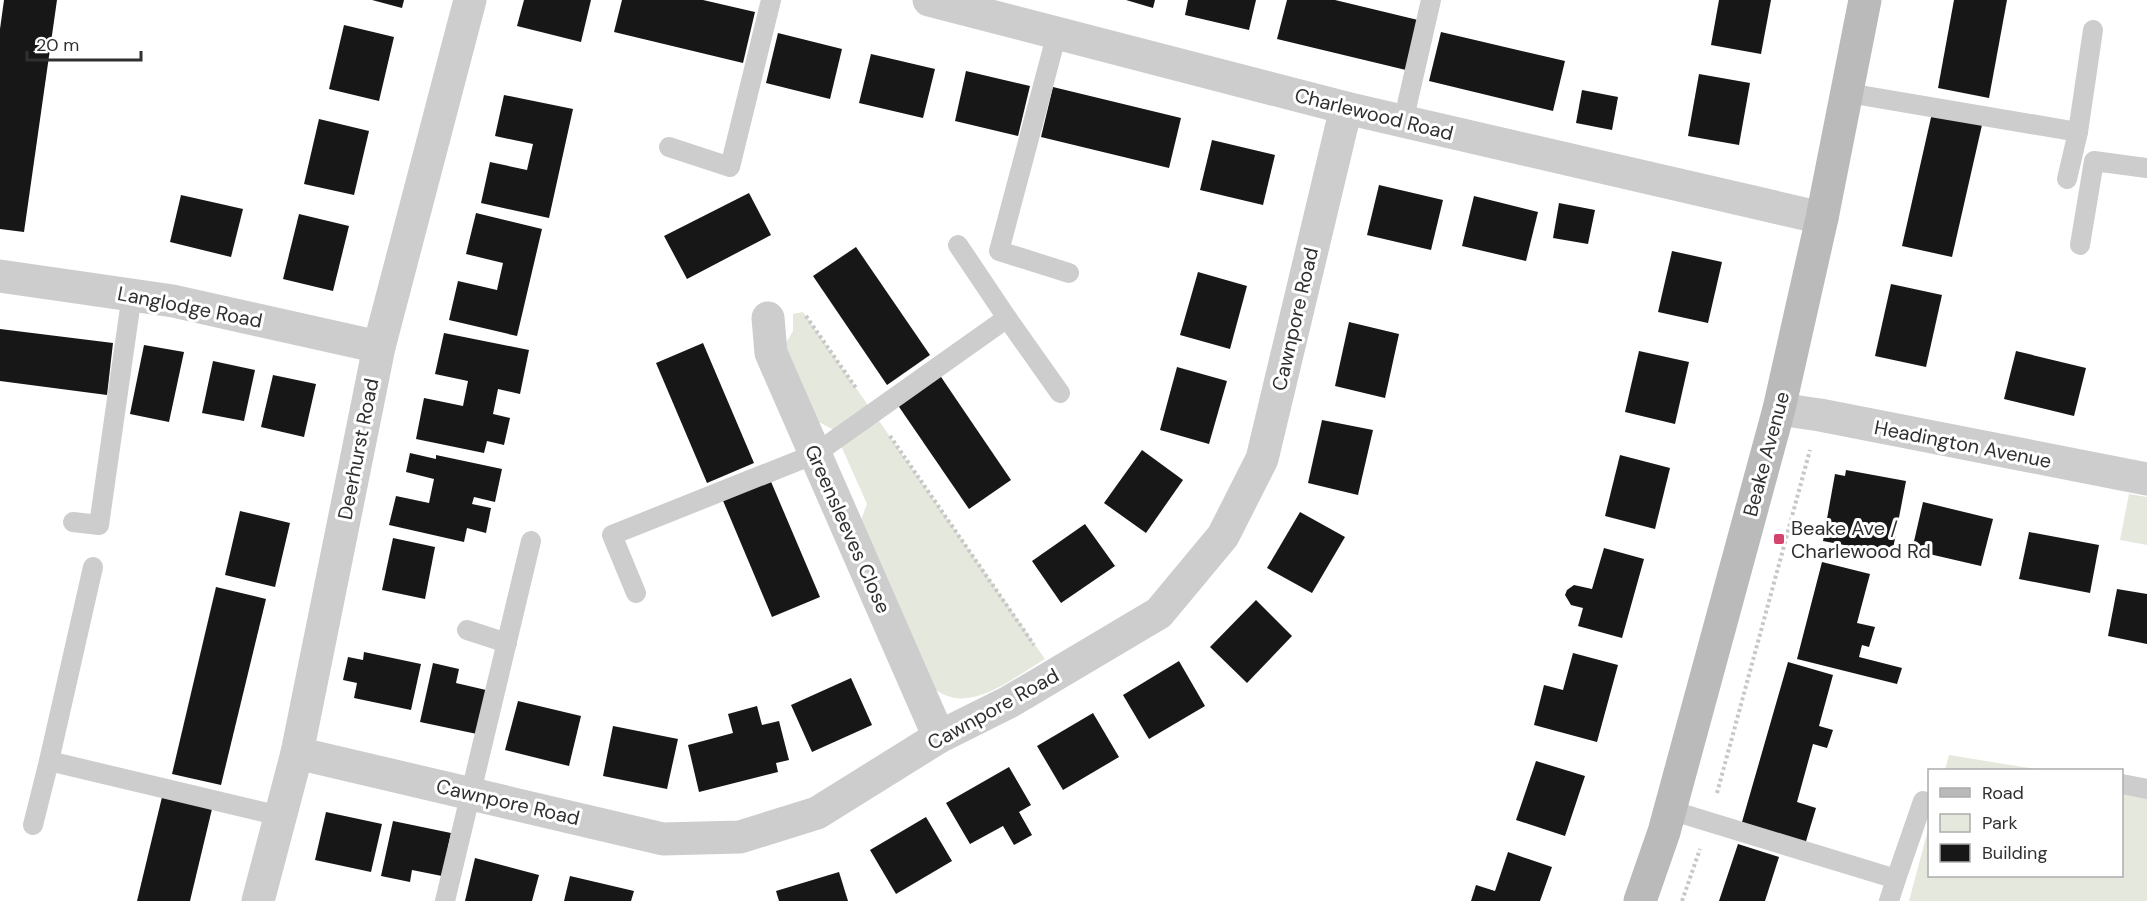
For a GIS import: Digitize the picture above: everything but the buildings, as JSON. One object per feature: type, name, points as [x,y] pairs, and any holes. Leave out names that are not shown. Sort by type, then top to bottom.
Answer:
[{"type":"street","name":"Deerhurst Road","points":[[258,901],[297,753],[379,347],[470,0]]},
{"type":"street","name":"Charlewood Road","points":[[929,0],[1403,122],[1822,218]]},
{"type":"street","name":"Beake Avenue","points":[[1640,901],[1670,810],[1779,409],[1822,218],[1865,0]]},
{"type":"street","name":"Cawnpore Road","points":[[297,753],[663,839],[740,837],[817,813],[939,737],[1009,702],[1159,613],[1223,536],[1262,459],[1346,108]]},
{"type":"street","name":"Langlodge Road","points":[[0,276],[172,301],[379,347]]},
{"type":"street","name":"Greensleeves Close","points":[[768,318],[771,353],[939,737]]},
{"type":"street","name":"Headington Avenue","points":[[1779,409],[2147,479]]},
{"type":"lane","points":[[669,147],[730,167],[771,0]]},
{"type":"lane","points":[[1403,122],[1431,0]]},
{"type":"lane","points":[[2067,179],[2078,132],[2093,30]]},
{"type":"lane","points":[[1057,33],[999,251],[1069,273]]},
{"type":"lane","points":[[1848,93],[2078,132]]},
{"type":"lane","points":[[2080,245],[2094,161],[2147,168]]},
{"type":"lane","points":[[958,245],[1060,393]]},
{"type":"lane","points":[[73,522],[99,525],[132,294]]},
{"type":"lane","points":[[636,593],[612,535],[815,454],[1007,318]]},
{"type":"lane","points":[[445,901],[531,541]]},
{"type":"lane","points":[[33,825],[93,567]]},
{"type":"lane","points":[[467,630],[507,643]]},
{"type":"lane","points":[[49,761],[280,816]]},
{"type":"lane","points":[[2123,784],[2147,789]]},
{"type":"lane","points":[[1889,901],[1923,801]]},
{"type":"lane","points":[[1670,810],[1896,879]]},
{"type":"path","points":[[768,318],[803,312],[1056,675]]},
{"type":"path","points":[[1682,901],[1710,821],[1820,415]]},
{"type":"green space","points":[[803,312],[1045,659],[1004,685],[974,697],[959,698],[945,695],[931,686],[861,520],[867,504],[834,430],[815,420],[783,348],[793,331],[793,314]]},
{"type":"green space","points":[[2129,494],[2147,497],[2147,545],[2120,540]]},
{"type":"green space","points":[[1949,755],[2035,769],[1945,769]]},
{"type":"green space","points":[[2123,784],[2147,789],[2147,901],[1909,901],[1928,830],[1928,877],[2123,877]]},
{"type":"place","name":"Beake Ave / Charlewood Rd","points":[[1779,539]]}]
